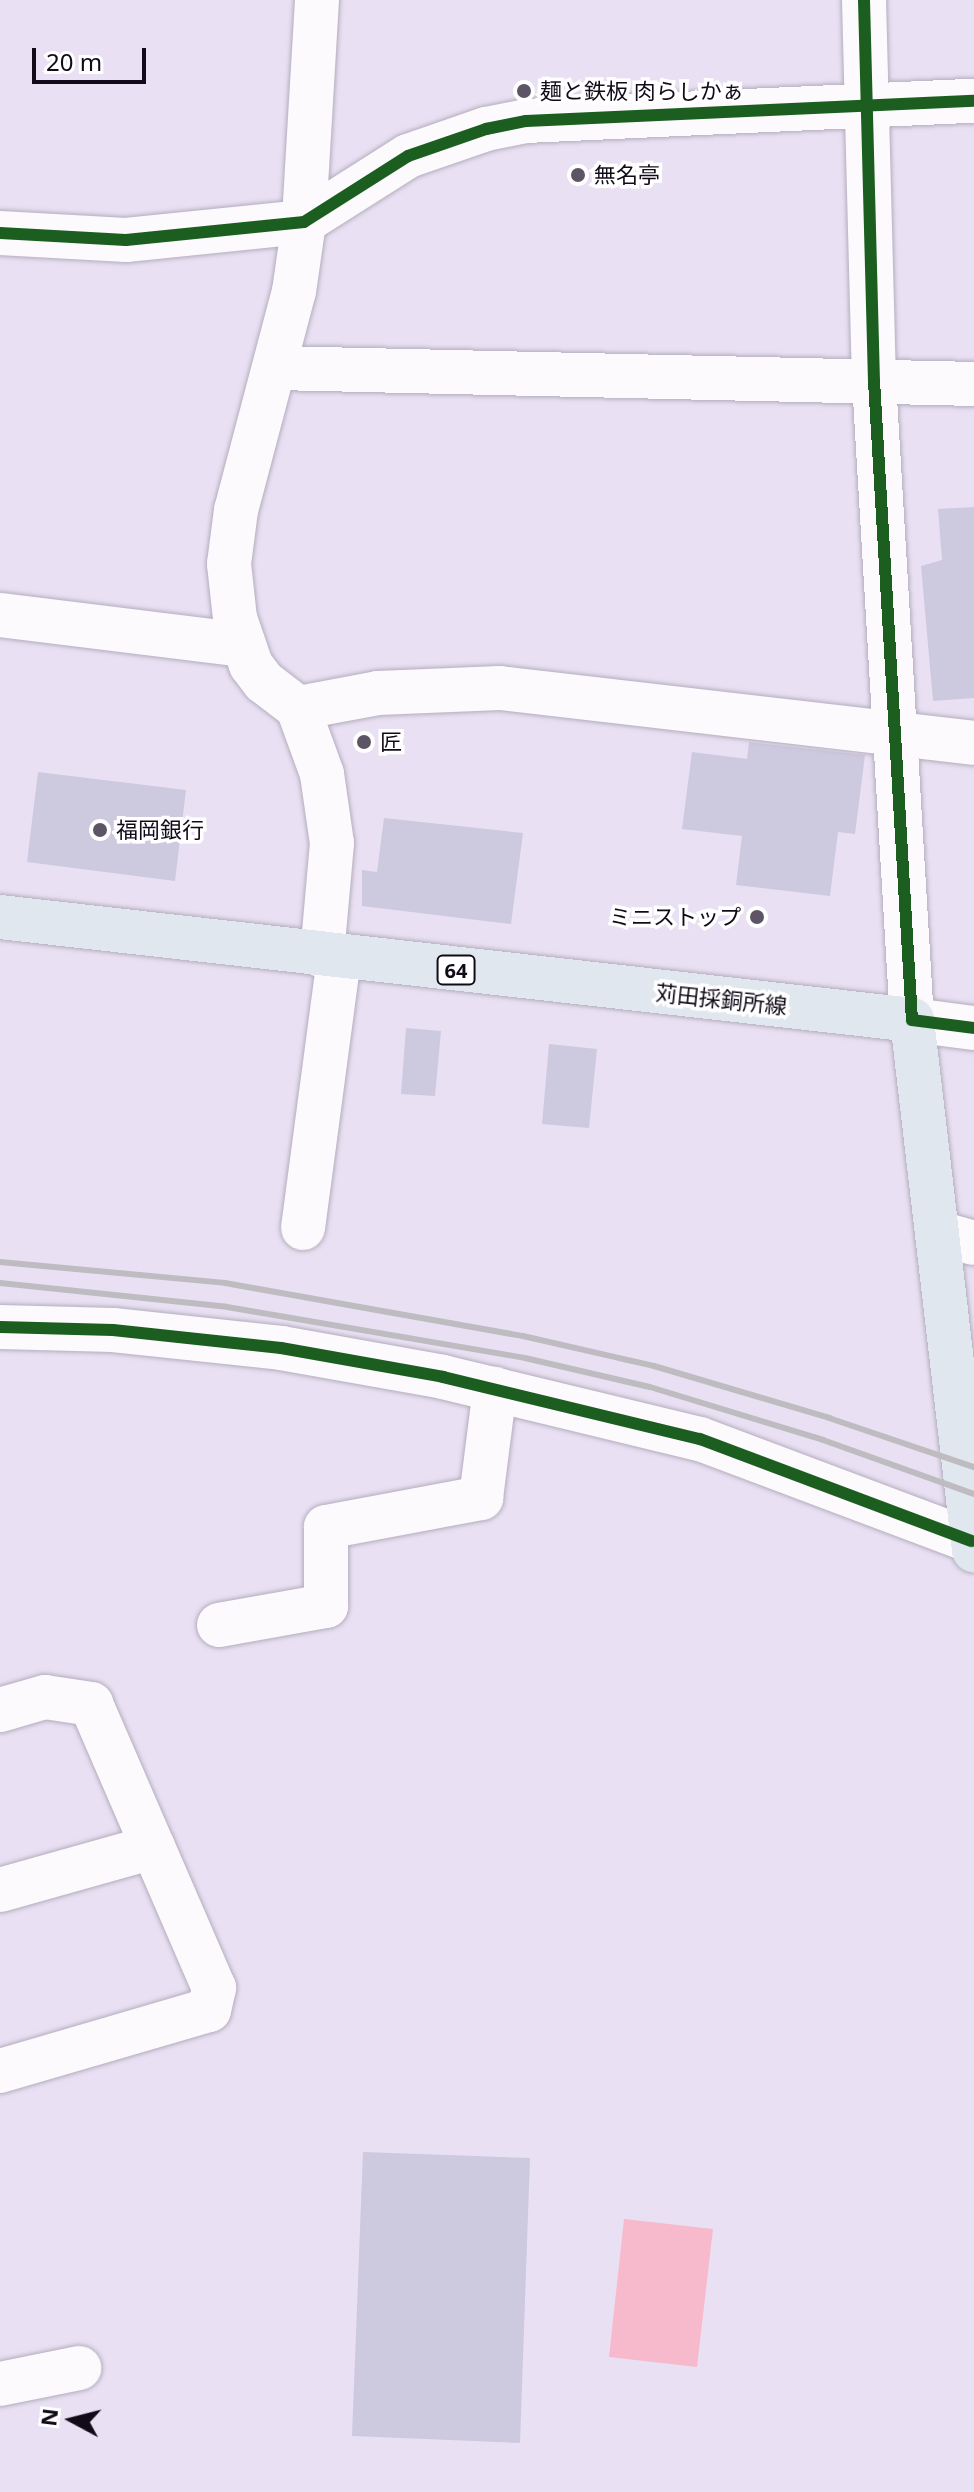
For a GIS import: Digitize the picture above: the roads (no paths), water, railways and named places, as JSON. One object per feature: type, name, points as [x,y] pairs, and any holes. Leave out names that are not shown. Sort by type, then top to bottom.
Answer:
[{"type":"main road","name":"苅田採銅所線","points":[[0,917],[912,1020]]},
{"type":"main road","points":[[912,1020],[956,1238],[973,1546]]},
{"type":"street","points":[[303,1228],[330,956],[330,820],[322,774],[298,708],[264,682],[243,645],[230,591],[231,536],[276,368],[304,222],[317,0]]},
{"type":"street","points":[[864,0],[874,381],[912,1020],[974,1028]]},
{"type":"street","points":[[0,233],[126,240],[304,222],[384,168],[486,129],[567,117],[974,101]]},
{"type":"street","points":[[276,368],[974,384]]},
{"type":"street","points":[[0,615],[243,645]]},
{"type":"street","points":[[298,708],[378,693],[500,688],[974,743]]},
{"type":"street","points":[[0,1327],[113,1330],[281,1348],[495,1389],[700,1439],[973,1546]]},
{"type":"street","points":[[219,1625],[326,1606],[326,1527],[481,1498],[495,1389]]},
{"type":"street","points":[[0,1710],[45,1697],[91,1704],[214,1988],[209,2010],[0,2071]]},
{"type":"street","points":[[0,1890],[153,1847]]},
{"type":"street","points":[[0,2384],[79,2368]]},
{"type":"railway","points":[[0,1262],[225,1283],[523,1336],[654,1366],[829,1418],[974,1467]]},
{"type":"railway","points":[[0,1283],[227,1307],[525,1358],[650,1387],[823,1440],[974,1494]]},
{"type":"place","name":"麺と鉄板 肉らしかぁ","points":[[524,91]]},
{"type":"place","name":"無名亭","points":[[578,175]]},
{"type":"place","name":"匠","points":[[364,742]]},
{"type":"place","name":"福岡銀行","points":[[100,830]]},
{"type":"place","name":"ミニストップ","points":[[757,917]]}]
